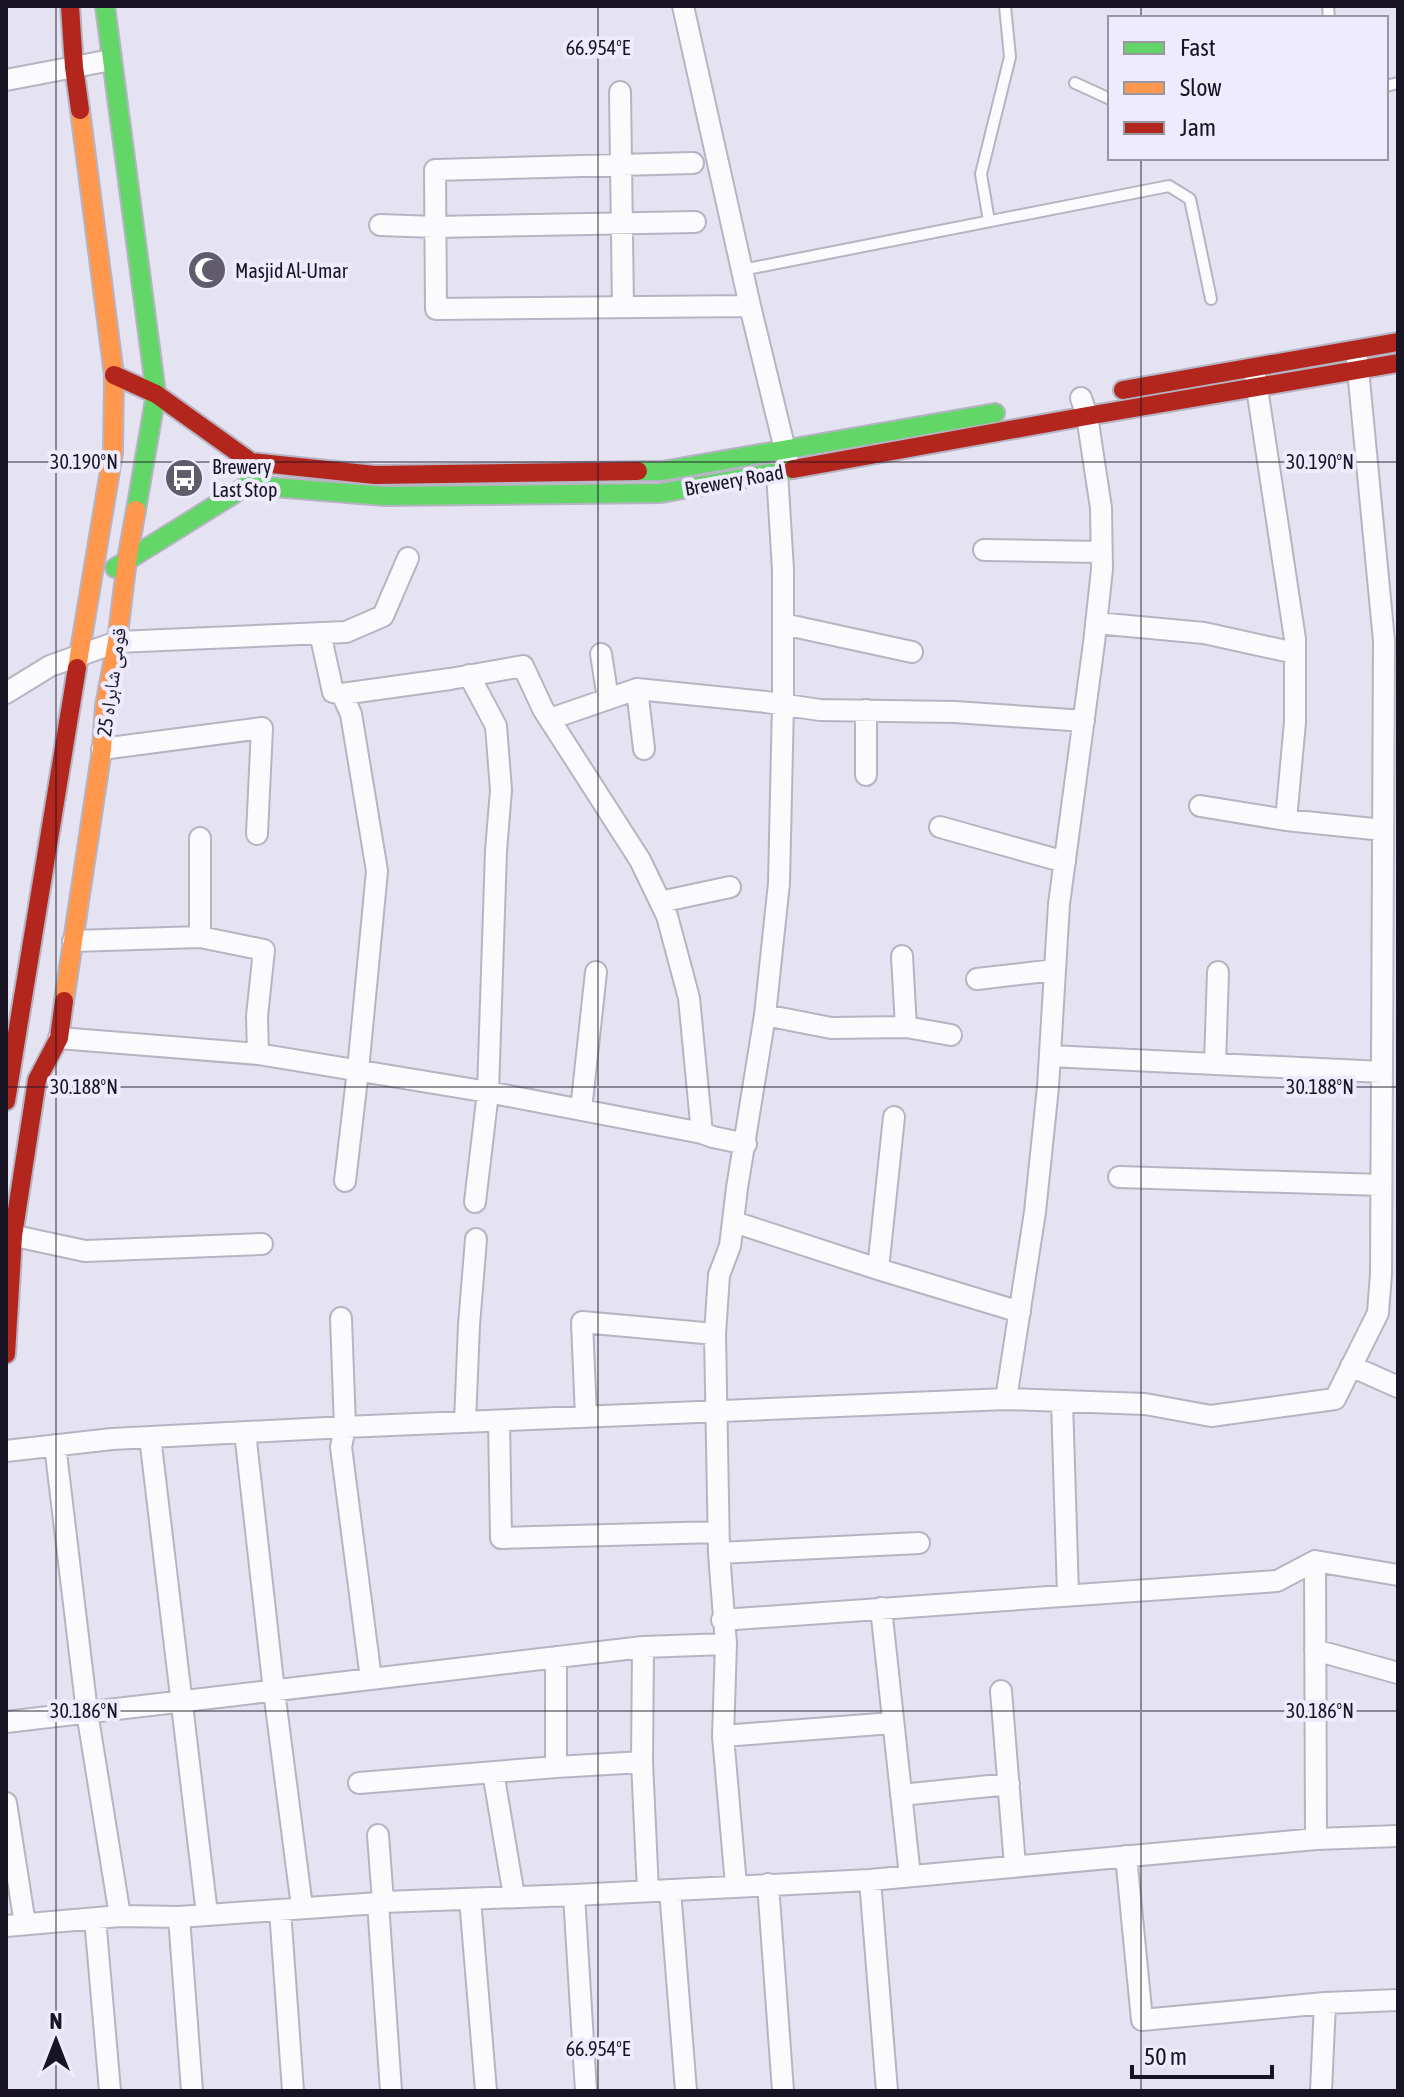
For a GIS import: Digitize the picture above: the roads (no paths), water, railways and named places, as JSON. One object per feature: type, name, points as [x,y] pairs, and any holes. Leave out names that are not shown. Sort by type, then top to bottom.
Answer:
[{"type":"main road","name":"قومی شاہراہ 25","points":[[7,1087],[113,453],[114,375],[74,67],[70,6]]},
{"type":"main road","name":"قومی شاہراہ 25","points":[[6,1354],[9,1235],[37,1080],[59,1038],[102,749],[105,706],[156,394],[105,6]]},
{"type":"main road","name":"Brewery Road","points":[[1357,360],[1398,342]]},
{"type":"main road","name":"Brewery Road","points":[[1089,400],[1357,360],[1398,363]]},
{"type":"main road","name":"Brewery Road","points":[[114,375],[156,394],[251,462],[375,475],[647,472],[784,464],[1089,400],[1255,377]]},
{"type":"main road","name":"Brewery Road","points":[[248,485],[384,496],[661,493],[1012,410]]},
{"type":"main road","points":[[91,584],[248,485],[251,462]]},
{"type":"street","points":[[683,6],[784,464],[779,883],[765,1015],[730,1246],[719,1275],[715,1334],[718,1532],[726,1644],[723,1736],[736,1885]]},
{"type":"street","points":[[6,80],[111,60]]},
{"type":"street","points":[[620,92],[623,307]]},
{"type":"street","points":[[693,163],[435,170],[436,309],[750,306]]},
{"type":"street","points":[[380,225],[436,227],[695,222]]},
{"type":"street","points":[[6,1451],[150,1437],[245,1432],[1006,1399],[1145,1404],[1211,1416],[1335,1399],[1378,1313],[1389,1274],[1381,1185],[1384,641],[1357,360]]},
{"type":"street","points":[[1255,377],[1293,623],[1295,722],[1286,820]]},
{"type":"street","points":[[1006,1399],[1035,1212],[1050,1056],[1059,904],[1102,569],[1101,508],[1089,400]]},
{"type":"street","points":[[984,550],[1101,552]]},
{"type":"street","points":[[6,693],[50,666],[117,642],[346,632],[383,616],[408,558]]},
{"type":"street","points":[[1096,623],[1204,633],[1295,653]]},
{"type":"street","points":[[783,624],[912,652]]},
{"type":"street","points":[[320,633],[333,692],[342,694],[523,666],[550,719],[640,860],[667,916],[689,998],[702,1133]]},
{"type":"street","points":[[601,654],[608,699]]},
{"type":"street","points":[[469,675],[496,726],[501,790],[488,1092],[475,1202]]},
{"type":"street","points":[[550,719],[637,689],[820,710],[955,712],[1084,721]]},
{"type":"street","points":[[637,689],[644,749]]},
{"type":"street","points":[[342,694],[351,714],[377,871],[345,1181]]},
{"type":"street","points":[[866,710],[866,775]]},
{"type":"street","points":[[102,749],[262,728],[257,834]]},
{"type":"street","points":[[1200,806],[1286,820],[1383,830]]},
{"type":"street","points":[[940,827],[1065,862]]},
{"type":"street","points":[[200,838],[200,937]]},
{"type":"street","points":[[660,902],[730,887]]},
{"type":"street","points":[[73,941],[200,937],[264,950],[257,1016],[258,1054]]},
{"type":"street","points":[[902,956],[906,1027]]},
{"type":"street","points":[[977,979],[1055,970]]},
{"type":"street","points":[[581,1110],[596,972]]},
{"type":"street","points":[[1215,1064],[1218,972]]},
{"type":"street","points":[[765,1015],[831,1028],[906,1027],[951,1035]]},
{"type":"street","points":[[59,1038],[258,1054],[488,1092],[746,1144]]},
{"type":"street","points":[[1050,1056],[1382,1072]]},
{"type":"street","points":[[7,1087],[37,1080]]},
{"type":"street","points":[[878,1269],[894,1117]]},
{"type":"street","points":[[1119,1177],[1381,1185]]},
{"type":"street","points":[[734,1222],[1020,1312]]},
{"type":"street","points":[[9,1235],[85,1251],[262,1244]]},
{"type":"street","points":[[465,1422],[476,1239]]},
{"type":"street","points":[[341,1318],[345,1427],[341,1447],[371,1679]]},
{"type":"street","points":[[586,1417],[582,1322],[715,1334]]},
{"type":"street","points":[[1351,1366],[1398,1387]]},
{"type":"street","points":[[1062,1401],[1068,1595]]},
{"type":"street","points":[[499,1421],[501,1538],[718,1532]]},
{"type":"street","points":[[245,1432],[302,1907]]},
{"type":"street","points":[[150,1437],[207,1914]]},
{"type":"street","points":[[55,1445],[87,1712],[120,1916]]},
{"type":"street","points":[[719,1553],[919,1543]]},
{"type":"street","points":[[1315,1561],[1316,1839]]},
{"type":"street","points":[[722,1620],[1277,1581],[1315,1561],[1398,1575]]},
{"type":"street","points":[[881,1608],[910,1876]]},
{"type":"street","points":[[6,1722],[643,1647],[726,1644]]},
{"type":"street","points":[[643,1647],[642,1762],[648,1891]]},
{"type":"street","points":[[1315,1650],[1398,1673]]},
{"type":"street","points":[[556,1657],[556,1767]]},
{"type":"street","points":[[1001,1691],[1015,1866]]},
{"type":"street","points":[[723,1736],[892,1723]]},
{"type":"street","points":[[359,1783],[642,1762]]},
{"type":"street","points":[[493,1772],[514,1896]]},
{"type":"street","points":[[901,1795],[1009,1784]]},
{"type":"street","points":[[6,1803],[15,1925],[381,1902],[870,1880],[1316,1839],[1398,1836]]},
{"type":"street","points":[[378,1835],[391,2091]]},
{"type":"street","points":[[1126,1856],[1142,2020],[1325,2003],[1398,2000]]},
{"type":"street","points":[[870,1880],[887,2091]]},
{"type":"street","points":[[768,1884],[783,2091]]},
{"type":"street","points":[[670,1890],[686,2091]]},
{"type":"street","points":[[574,1895],[586,2091]]},
{"type":"street","points":[[470,1899],[486,2091]]},
{"type":"street","points":[[280,1910],[293,2091]]},
{"type":"street","points":[[179,1917],[192,2091]]},
{"type":"street","points":[[95,1918],[110,2091]]},
{"type":"street","points":[[1321,2091],[1325,2003]]},
{"type":"lane","points":[[989,221],[981,174],[1010,57],[1005,6]]},
{"type":"lane","points":[[1075,83],[1108,98]]},
{"type":"lane","points":[[742,270],[1169,186],[1190,199],[1211,299]]},
{"type":"place","name":"Masjid Al-Umar","points":[[207,270]]},
{"type":"place","name":"Brewery Last Stop","points":[[184,478]]}]
